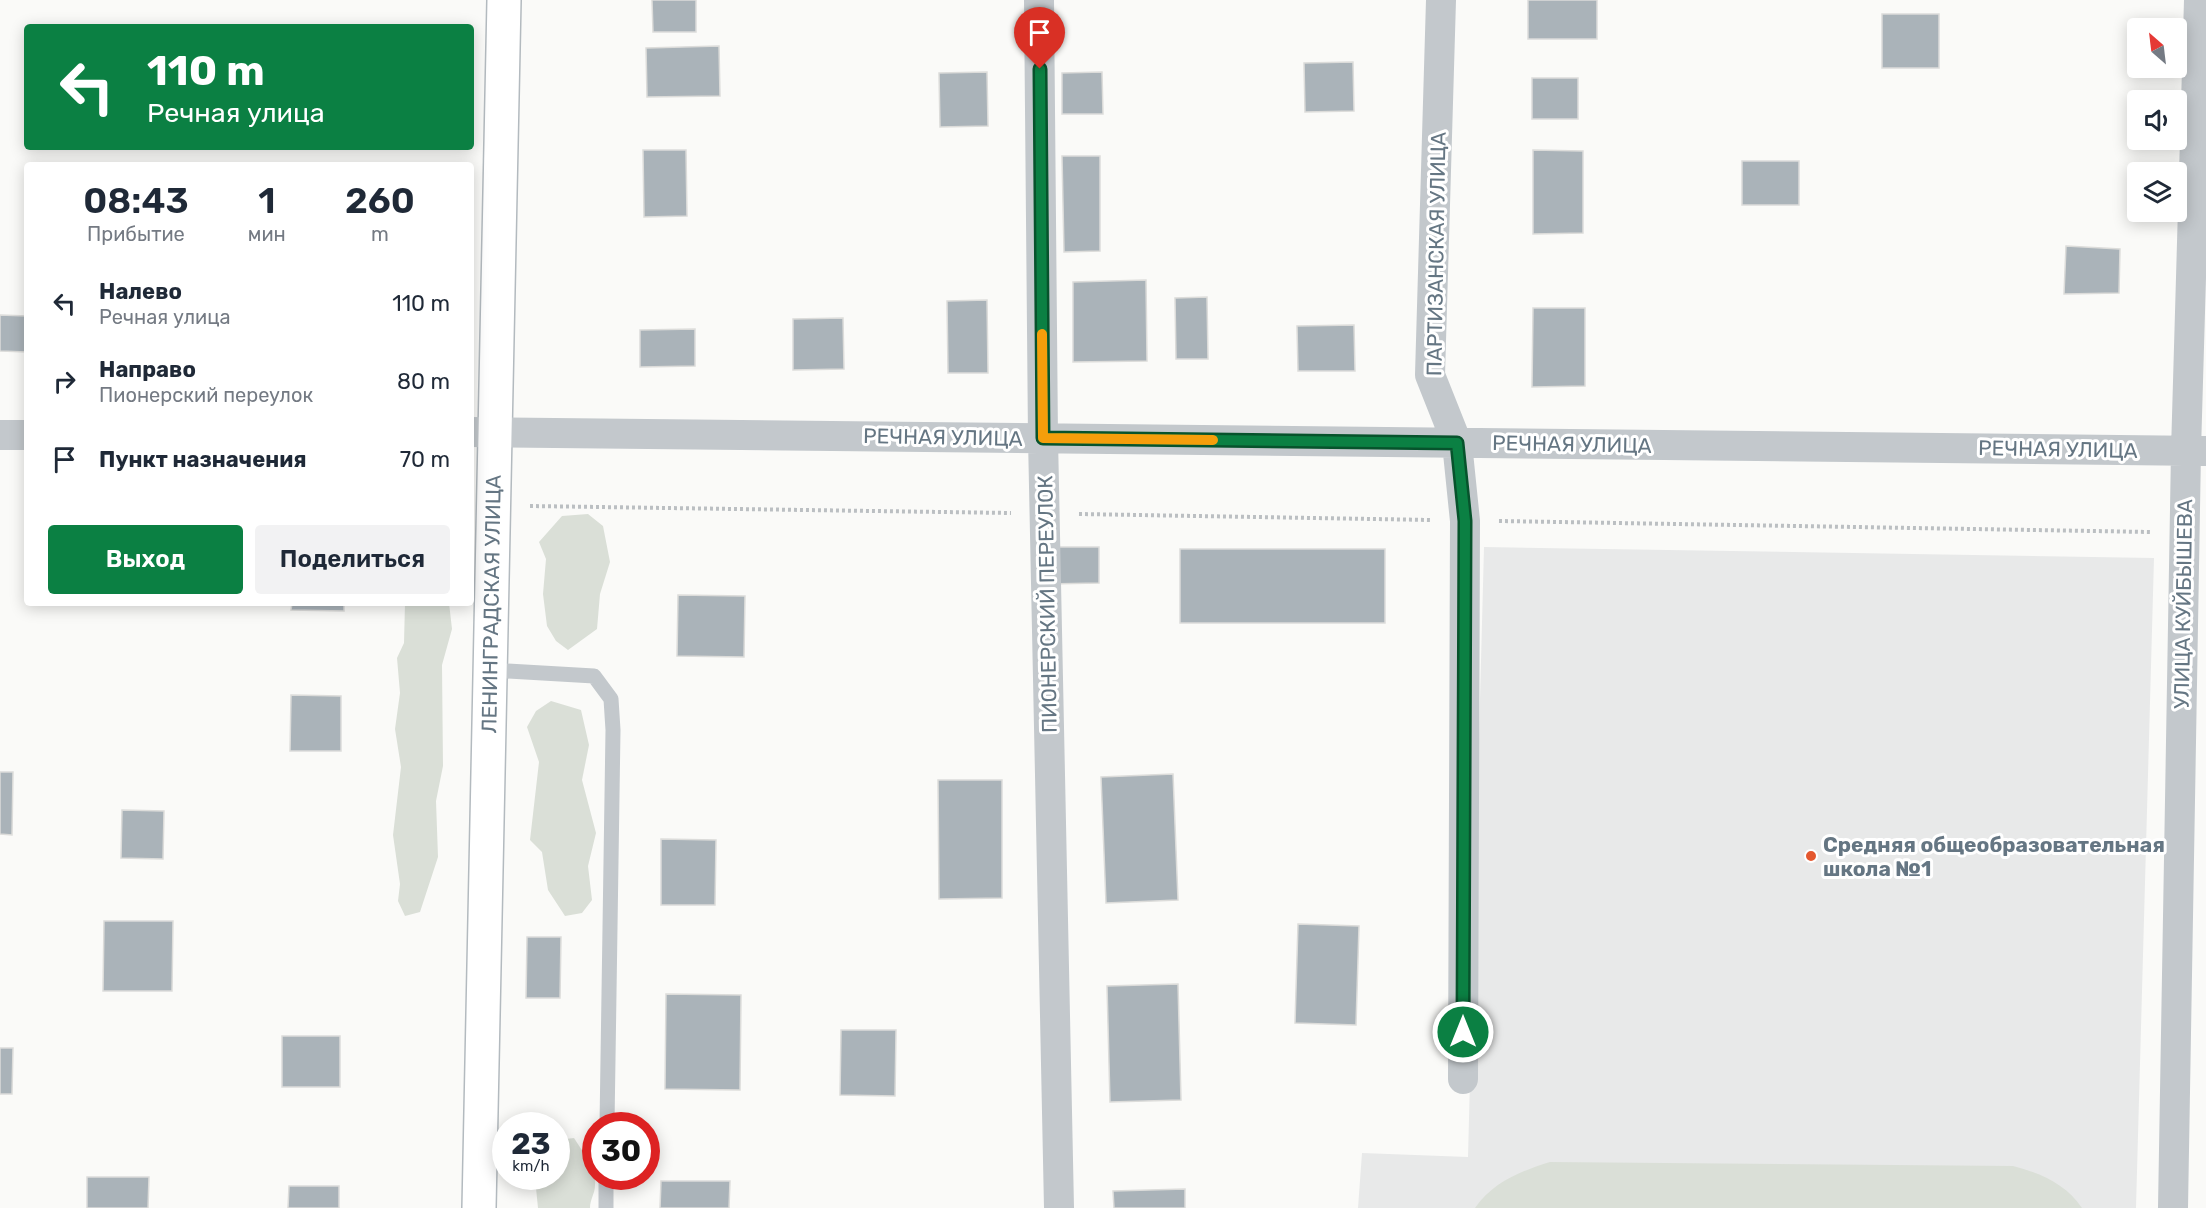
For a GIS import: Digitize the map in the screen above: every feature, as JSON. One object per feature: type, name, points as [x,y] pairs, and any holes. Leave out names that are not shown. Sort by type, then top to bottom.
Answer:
[{"type":"street","name":"ЛЕНИНГРАДСКАЯ УЛИЦА","points":[[479,1208],[493,505],[483,432],[504,0]]},
{"type":"street","name":"ПИОНЕРСКИЙ ПЕРЕУЛОК","points":[[1039,0],[1043,438],[1059,1208]]},
{"type":"street","name":"ПАРТИЗАНСКАЯ УЛИЦА","points":[[1441,0],[1430,375],[1457,443],[1465,521],[1463,1079]]},
{"type":"street","name":"УЛИЦА КУЙБЫШЕВА","points":[[2173,1208],[2185,532],[2196,451],[2199,0]]},
{"type":"street","name":"РЕЧНАЯ УЛИЦА","points":[[483,432],[2196,451]]},
{"type":"street","points":[[0,435],[24,435]]},
{"type":"lane","points":[[490,670],[594,676],[611,699],[613,730],[607,1112]]},
{"type":"lane","points":[[606,1190],[606,1208]]},
{"type":"path","points":[[493,505],[2185,532]]},
{"type":"shaded area","points":[[588,514],[603,526],[610,562],[600,594],[597,629],[568,650],[556,641],[547,626],[543,594],[546,559],[539,542],[562,516]]},
{"type":"shaded area","name":"Средняя общеобразовательная школа №1","points":[[1484,547],[2154,558],[2136,1208],[1358,1208],[1362,1153],[1468,1157]]},
{"type":"shaded area","points":[[405,606],[449,606],[452,629],[442,665],[443,766],[436,801],[438,857],[420,912],[405,916],[398,901],[400,884],[393,835],[401,767],[395,729],[400,693],[397,658],[404,643]]},
{"type":"shaded area","points":[[551,701],[581,710],[589,745],[582,780],[596,833],[588,866],[592,900],[582,913],[565,916],[548,890],[542,852],[530,840],[539,762],[527,727],[536,711]]},
{"type":"shaded area","points":[[570,1138],[574,1138],[582,1151],[582,1190],[594,1190],[590,1208],[538,1208],[536,1190],[570,1190]]},
{"type":"shaded area","points":[[1550,1162],[2013,1166],[2052,1181],[2068,1192],[2082,1208],[1475,1208],[1499,1184],[1529,1169]]},
{"type":"building","points":[[652,0],[696,0],[696,32],[653,32]]},
{"type":"building","points":[[1528,0],[1597,0],[1597,39],[1528,39]]},
{"type":"building","points":[[1882,14],[1939,14],[1939,68],[1882,68]]},
{"type":"building","points":[[719,46],[720,96],[647,97],[646,48]]},
{"type":"building","points":[[1353,62],[1354,111],[1305,112],[1304,63]]},
{"type":"building","points":[[987,72],[988,126],[940,127],[939,73]]},
{"type":"building","points":[[1102,72],[1103,114],[1062,114],[1062,73]]},
{"type":"building","points":[[1532,78],[1578,78],[1578,119],[1532,119]]},
{"type":"building","points":[[643,150],[686,150],[687,216],[644,217]]},
{"type":"building","points":[[1533,150],[1583,151],[1583,233],[1533,234]]},
{"type":"building","points":[[1062,156],[1100,156],[1100,251],[1064,252]]},
{"type":"building","points":[[1742,161],[1799,161],[1799,205],[1742,205]]},
{"type":"building","points":[[2066,246],[2120,249],[2119,293],[2064,294]]},
{"type":"building","points":[[1146,280],[1147,361],[1073,362],[1073,282]]},
{"type":"building","points":[[1207,297],[1208,359],[1176,359],[1175,298]]},
{"type":"building","points":[[987,300],[988,373],[948,373],[947,301]]},
{"type":"building","points":[[1533,308],[1585,308],[1585,386],[1532,387]]},
{"type":"building","points":[[0,315],[24,316],[24,352],[0,351]]},
{"type":"building","points":[[843,318],[844,369],[793,370],[793,319]]},
{"type":"building","points":[[1354,325],[1355,371],[1298,371],[1297,326]]},
{"type":"building","points":[[695,329],[695,366],[640,367],[640,330]]},
{"type":"building","points":[[1046,547],[1099,547],[1099,583],[1047,584]]},
{"type":"building","points":[[1180,549],[1385,549],[1385,623],[1180,623]]},
{"type":"building","points":[[678,595],[745,596],[744,657],[677,656]]},
{"type":"building","points":[[292,606],[344,606],[344,611],[291,610]]},
{"type":"building","points":[[291,695],[341,696],[341,751],[290,751]]},
{"type":"building","points":[[0,772],[13,772],[12,835],[0,834]]},
{"type":"building","points":[[1173,774],[1178,900],[1106,903],[1101,777]]},
{"type":"building","points":[[938,780],[1002,780],[1002,898],[939,899]]},
{"type":"building","points":[[122,810],[164,811],[163,859],[121,858]]},
{"type":"building","points":[[661,839],[716,840],[715,905],[661,905]]},
{"type":"building","points":[[104,921],[173,921],[172,991],[103,991]]},
{"type":"building","points":[[1298,924],[1359,926],[1356,1025],[1295,1023]]},
{"type":"building","points":[[527,937],[561,937],[560,998],[526,998]]},
{"type":"building","points":[[1178,984],[1181,1100],[1110,1102],[1107,986]]},
{"type":"building","points":[[666,994],[741,995],[740,1090],[665,1089]]},
{"type":"building","points":[[841,1030],[896,1030],[895,1096],[840,1095]]},
{"type":"building","points":[[282,1036],[340,1036],[340,1087],[282,1087]]},
{"type":"building","points":[[0,1048],[13,1048],[12,1094],[0,1094]]},
{"type":"building","points":[[87,1177],[149,1177],[148,1208],[87,1208]]},
{"type":"building","points":[[661,1181],[730,1181],[729,1208],[660,1208]]},
{"type":"building","points":[[289,1186],[339,1186],[339,1208],[288,1208]]},
{"type":"building","points":[[1185,1189],[1185,1208],[1114,1208],[1113,1191]]},
{"type":"slow traffic","points":[[1042,334],[1043,438],[1213,440]]},
{"type":"place","name":"Средняя общеобразовательная школа №1","points":[[1811,856]]},
{"type":"route","points":[[1040,69],[1043,438],[1457,443],[1465,521],[1463,1032]]}]
